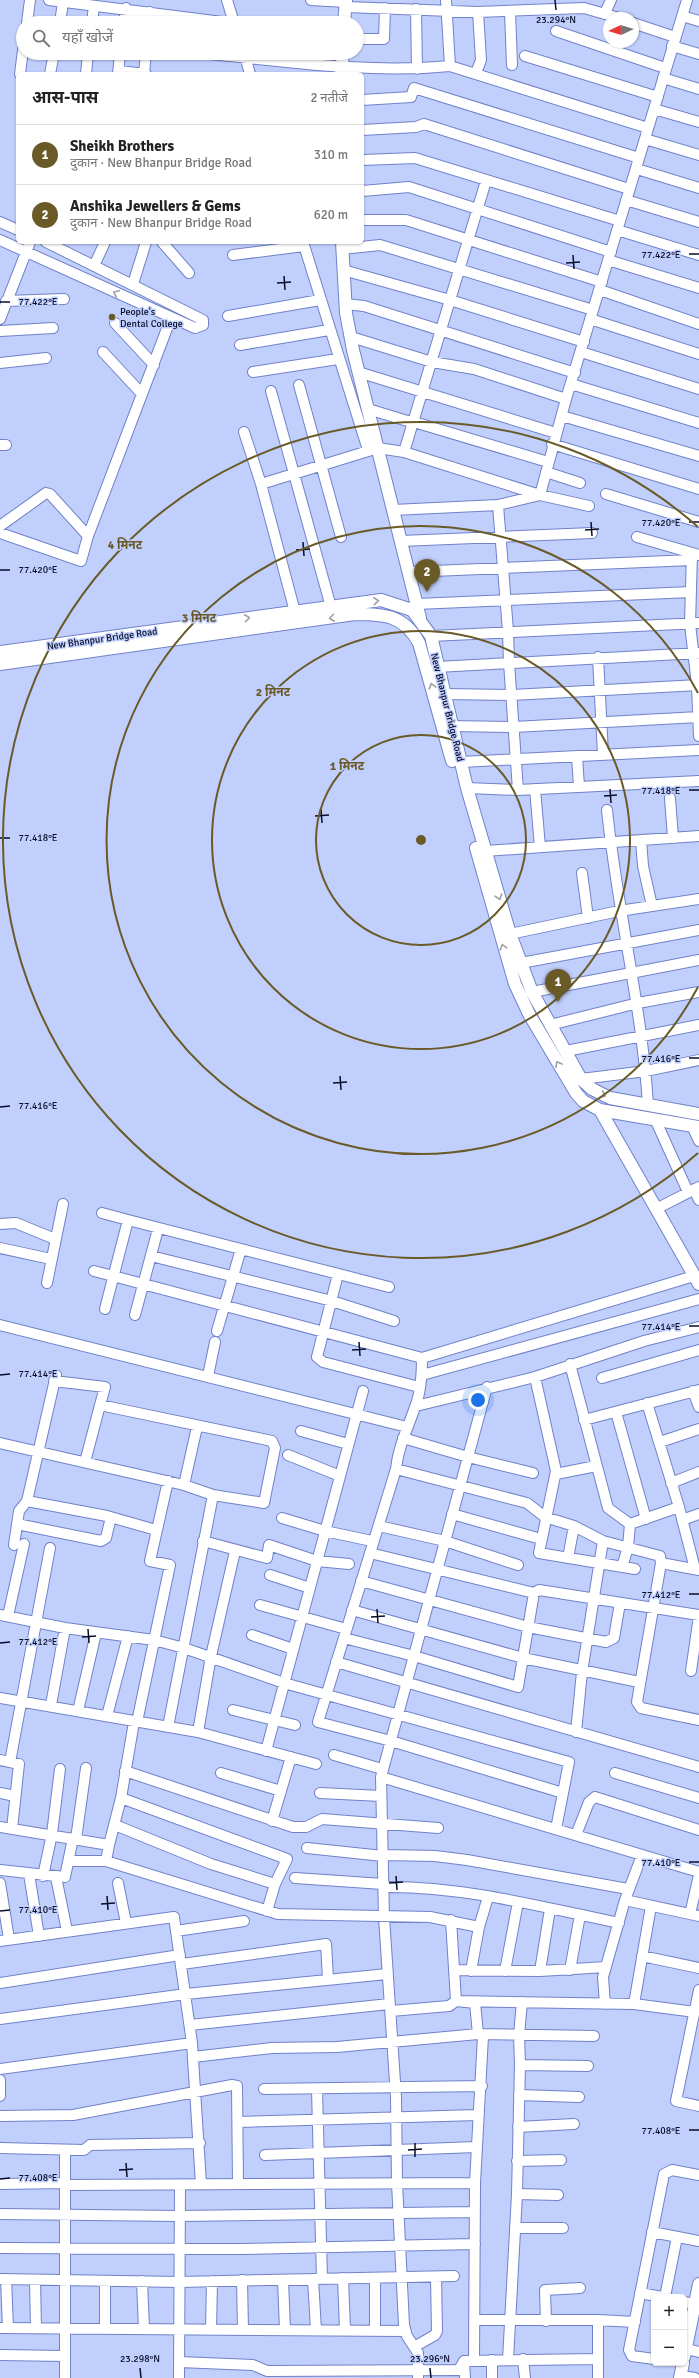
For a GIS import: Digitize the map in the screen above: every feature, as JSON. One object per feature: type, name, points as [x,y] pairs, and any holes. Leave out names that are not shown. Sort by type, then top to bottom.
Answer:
[{"type":"street","points":[[28,16],[30,0]]},
{"type":"street","points":[[49,0],[94,6],[126,8],[179,16]]},
{"type":"street","points":[[227,0],[232,16]]},
{"type":"street","points":[[311,0],[384,8],[478,12],[510,11],[543,5],[577,4],[603,12]]},
{"type":"street","points":[[446,0],[450,66]]},
{"type":"street","points":[[605,12],[611,0]]},
{"type":"street","points":[[540,495],[552,444],[562,416],[687,0]]},
{"type":"street","points":[[61,16],[63,2]]},
{"type":"street","points":[[345,16],[346,3]]},
{"type":"street","points":[[93,16],[94,6]]},
{"type":"street","points":[[125,16],[126,8]]},
{"type":"street","points":[[364,39],[384,39],[384,8]]},
{"type":"street","points":[[416,9],[418,69]]},
{"type":"street","points":[[510,11],[512,65]]},
{"type":"street","points":[[150,12],[150,16]]},
{"type":"street","points":[[476,73],[481,60],[478,12]]},
{"type":"street","points":[[682,16],[699,21]]},
{"type":"street","points":[[639,26],[699,54]]},
{"type":"street","points":[[556,31],[664,73],[699,89]]},
{"type":"street","points":[[525,56],[658,97]]},
{"type":"street","points":[[20,72],[22,60]]},
{"type":"street","points":[[50,72],[53,60]]},
{"type":"street","points":[[86,72],[87,60]]},
{"type":"street","points":[[118,72],[119,60]]},
{"type":"street","points":[[145,72],[146,60]]},
{"type":"street","points":[[246,60],[249,72]]},
{"type":"street","points":[[275,60],[342,71],[418,69],[450,66],[648,128]]},
{"type":"street","points":[[342,71],[343,60]]},
{"type":"street","points":[[364,100],[411,97],[414,88],[639,158]]},
{"type":"street","points":[[654,109],[699,122]]},
{"type":"street","points":[[364,130],[416,127],[424,124],[629,189]]},
{"type":"street","points":[[645,139],[699,155]]},
{"type":"street","points":[[364,160],[415,158],[619,225],[699,255]]},
{"type":"street","points":[[637,169],[699,188]]},
{"type":"street","points":[[404,452],[486,181]]},
{"type":"street","points":[[364,191],[409,187],[478,209],[699,288]]},
{"type":"street","points":[[626,200],[699,222]]},
{"type":"street","points":[[364,220],[406,220],[468,238],[601,286],[699,324]]},
{"type":"street","points":[[0,222],[16,229]]},
{"type":"street","points":[[0,240],[16,244]]},
{"type":"street","points":[[17,244],[29,247],[171,318],[195,328],[203,325],[203,320],[50,244]]},
{"type":"street","points":[[94,266],[104,244]]},
{"type":"street","points":[[133,284],[145,244]]},
{"type":"street","points":[[164,244],[189,273]]},
{"type":"street","points":[[233,255],[304,244],[338,359],[373,449],[393,510],[421,622]]},
{"type":"street","points":[[373,449],[368,409],[358,372],[345,304],[342,246],[380,245],[592,315],[699,354]]},
{"type":"street","points":[[2,310],[29,247]]},
{"type":"street","points":[[343,270],[450,300],[584,342]]},
{"type":"street","points":[[2,310],[64,299]]},
{"type":"street","points":[[228,316],[320,300]]},
{"type":"street","points":[[345,304],[364,306],[575,373]]},
{"type":"street","points":[[0,534],[81,561],[88,536],[171,318]]},
{"type":"street","points":[[115,323],[154,365]]},
{"type":"street","points":[[0,331],[53,328]]},
{"type":"street","points":[[240,345],[329,330]]},
{"type":"street","points":[[351,337],[432,362],[474,369],[566,399]]},
{"type":"street","points":[[103,352],[142,394]]},
{"type":"street","points":[[581,352],[699,389]]},
{"type":"street","points":[[0,363],[46,358]]},
{"type":"street","points":[[253,372],[338,359]]},
{"type":"street","points":[[358,372],[556,433]]},
{"type":"street","points":[[571,384],[699,423]]},
{"type":"street","points":[[299,385],[341,537]]},
{"type":"street","points":[[271,391],[331,607]]},
{"type":"street","points":[[368,409],[548,462]]},
{"type":"street","points":[[562,416],[699,456]]},
{"type":"street","points":[[244,432],[261,484],[295,612]]},
{"type":"street","points":[[552,444],[699,489]]},
{"type":"street","points":[[261,484],[373,449],[404,452],[540,495],[589,506]]},
{"type":"street","points":[[546,472],[580,483]]},
{"type":"street","points":[[0,526],[46,493],[50,494],[88,536]]},
{"type":"street","points":[[606,494],[699,522]]},
{"type":"street","points":[[393,510],[498,505],[540,495]]},
{"type":"street","points":[[498,505],[518,790]]},
{"type":"street","points":[[401,541],[592,533]]},
{"type":"street","points":[[637,537],[694,556]]},
{"type":"street","points":[[409,572],[502,568],[694,556]]},
{"type":"street","points":[[694,556],[691,592],[695,624],[699,736]]},
{"type":"street","points":[[416,604],[691,592]]},
{"type":"street","name":"New Bhanpur Bridge Road","points":[[0,652],[381,600],[412,610],[431,636],[437,667],[467,788],[510,934],[532,992],[550,1025],[581,1079],[599,1094],[699,1114]]},
{"type":"street","name":"New Bhanpur Bridge Road","points":[[0,664],[355,614],[385,615],[406,625],[412,631],[419,643],[515,984],[529,1014],[576,1093],[583,1101],[600,1110],[696,1127]]},
{"type":"street","points":[[431,636],[508,631],[695,624]]},
{"type":"street","points":[[437,667],[598,657],[696,653]]},
{"type":"street","points":[[598,657],[603,755]]},
{"type":"street","points":[[444,694],[512,695],[698,685]]},
{"type":"street","points":[[451,726],[514,727],[698,717]]},
{"type":"street","points":[[461,762],[699,750]]},
{"type":"street","points":[[577,756],[579,787]]},
{"type":"street","points":[[467,788],[518,790],[699,781]]},
{"type":"street","points":[[535,789],[540,847]]},
{"type":"street","points":[[670,798],[673,838]]},
{"type":"street","points":[[607,810],[619,911],[638,1003],[646,1071],[648,1105]]},
{"type":"street","points":[[485,851],[699,836]]},
{"type":"street","points":[[641,840],[643,866],[652,906]]},
{"type":"street","points":[[582,873],[588,918]]},
{"type":"street","points":[[510,934],[619,911],[699,899]]},
{"type":"street","points":[[521,963],[699,930]]},
{"type":"street","points":[[532,992],[699,960]]},
{"type":"street","points":[[550,1025],[638,1003],[699,992]]},
{"type":"street","points":[[566,1051],[699,1025]]},
{"type":"street","points":[[581,1079],[646,1071],[699,1060]]},
{"type":"street","points":[[94,1272],[422,1358],[696,1280],[600,1110]]},
{"type":"street","points":[[655,1119],[699,1200]]},
{"type":"street","points":[[696,1127],[699,1141]]},
{"type":"street","points":[[656,1209],[694,1190]]},
{"type":"street","points":[[46,1283],[63,1204]]},
{"type":"street","points":[[102,1213],[158,1229],[389,1287]]},
{"type":"street","points":[[105,1309],[128,1220]]},
{"type":"street","points":[[0,1224],[16,1223],[56,1239]]},
{"type":"street","points":[[135,1315],[158,1229]]},
{"type":"street","points":[[0,1248],[51,1259]]},
{"type":"street","points":[[208,1376],[216,1336],[241,1249]]},
{"type":"street","points":[[151,1256],[233,1278],[332,1301],[394,1321]]},
{"type":"street","points":[[338,1274],[325,1332],[317,1357],[323,1362],[419,1387]]},
{"type":"street","points":[[422,1375],[699,1299]]},
{"type":"street","points":[[0,1325],[90,1349],[208,1376],[407,1427]]},
{"type":"street","points":[[416,1406],[535,1376],[644,1341],[699,1327]]},
{"type":"street","points":[[602,1378],[699,1350]]},
{"type":"street","points":[[422,1358],[422,1375],[416,1406],[398,1452],[396,1469],[379,1526],[372,1541],[370,1553],[318,1722],[391,1741],[563,1793]]},
{"type":"street","points":[[570,1364],[608,1508],[630,1524]]},
{"type":"street","points":[[535,1376],[556,1467],[556,1474],[545,1517],[539,1553],[635,1569]]},
{"type":"street","points":[[85,1462],[105,1387],[55,1378],[27,1501],[19,1511],[17,1524],[19,1544],[4,1615],[65,1628],[154,1640],[211,1656],[284,1683],[569,1762],[556,1829]]},
{"type":"street","points":[[418,2374],[418,2352],[405,2331],[401,2277],[393,2042],[384,1917],[381,1796],[382,1773],[487,1387]]},
{"type":"street","points":[[266,1751],[363,1391]]},
{"type":"street","points":[[584,1420],[696,1391],[699,1407]]},
{"type":"street","points":[[647,1403],[660,1442],[682,1520],[695,1552],[697,1569],[661,1563]]},
{"type":"street","points":[[0,1443],[168,1481],[213,1495],[264,1503],[275,1448],[272,1441],[197,1427],[100,1405]]},
{"type":"street","points":[[616,1412],[646,1519]]},
{"type":"street","points":[[184,1485],[197,1427]]},
{"type":"street","points":[[660,1442],[699,1429]]},
{"type":"street","points":[[301,1431],[348,1444]]},
{"type":"street","points":[[403,1438],[468,1457],[533,1473]]},
{"type":"street","points":[[288,1455],[340,1476]]},
{"type":"street","points":[[556,1474],[596,1466]]},
{"type":"street","points":[[396,1469],[527,1503],[545,1517],[574,1526],[603,1541],[660,1556],[661,1563],[639,1682],[637,1702],[641,1708],[699,1720]]},
{"type":"street","points":[[671,1482],[699,1472]]},
{"type":"street","points":[[106,1861],[121,1798],[135,1722],[170,1565],[150,1561],[168,1481]]},
{"type":"street","points":[[168,1727],[213,1495]]},
{"type":"street","points":[[27,1501],[111,1517],[156,1530]]},
{"type":"street","points":[[630,1524],[679,1507]]},
{"type":"street","points":[[452,1514],[541,1539]]},
{"type":"street","points":[[682,1520],[699,1514]]},
{"type":"street","points":[[17,1524],[101,1541],[106,1538],[111,1517]]},
{"type":"street","points":[[282,1518],[325,1531],[372,1541]]},
{"type":"street","points":[[622,1567],[628,1547],[630,1524]]},
{"type":"street","points":[[379,1526],[445,1541],[518,1565]]},
{"type":"street","points":[[568,1558],[574,1526]]},
{"type":"street","points":[[203,1541],[235,1551],[267,1558],[269,1545],[317,1561],[349,1564]]},
{"type":"street","points":[[576,1732],[582,1672],[601,1564],[603,1541]]},
{"type":"street","points":[[12,1829],[19,1764],[5,1761],[20,1700],[34,1622],[50,1548]]},
{"type":"street","points":[[198,1732],[211,1656],[235,1551]]},
{"type":"street","points":[[370,1553],[437,1571],[534,1593],[539,1590],[699,1616],[691,1671]]},
{"type":"street","points":[[270,1575],[310,1588]]},
{"type":"street","points":[[361,1581],[429,1601],[528,1627],[606,1642],[614,1638],[620,1603]]},
{"type":"street","points":[[260,1605],[302,1616],[345,1634],[518,1687],[534,1593]]},
{"type":"street","points":[[352,1610],[523,1658],[582,1672],[639,1682]]},
{"type":"street","points":[[51,1705],[65,1628]]},
{"type":"street","points":[[78,1711],[96,1633]]},
{"type":"street","points":[[252,1635],[293,1649]]},
{"type":"street","points":[[107,1716],[128,1636]]},
{"type":"street","points":[[336,1662],[406,1684],[699,1767]]},
{"type":"street","points":[[0,1698],[51,1705],[135,1722],[198,1732],[316,1764]]},
{"type":"street","points":[[233,1710],[295,1725]]},
{"type":"street","points":[[334,1755],[382,1773],[556,1829],[699,1872]]},
{"type":"street","points":[[272,1821],[291,1757]]},
{"type":"street","points":[[0,1870],[65,1878],[75,1839],[86,1768]]},
{"type":"street","points":[[43,1876],[52,1834],[60,1769]]},
{"type":"street","points":[[126,1771],[272,1821],[300,1828],[306,1827],[322,1819],[382,1822],[438,1828]]},
{"type":"street","points":[[221,1773],[281,1791]]},
{"type":"street","points":[[615,1773],[699,1798]]},
{"type":"street","points":[[0,1793],[16,1796]]},
{"type":"street","points":[[320,1794],[381,1796]]},
{"type":"street","points":[[576,1835],[589,1802],[596,1797],[699,1830]]},
{"type":"street","points":[[121,1798],[287,1859],[274,1884],[267,1911]]},
{"type":"street","points":[[115,1825],[211,1864],[274,1884]]},
{"type":"street","points":[[0,1827],[52,1834],[109,1845]]},
{"type":"street","points":[[307,1848],[383,1855],[434,1856],[467,1860],[628,1889]]},
{"type":"street","points":[[605,2004],[603,1977],[628,1889],[642,1855]]},
{"type":"street","points":[[69,1861],[106,1861],[278,1914],[430,1917],[480,1927]]},
{"type":"street","points":[[29,1874],[39,1936]]},
{"type":"street","points":[[625,1900],[695,1915],[699,1875]]},
{"type":"street","points":[[56,1876],[67,1930]]},
{"type":"street","points":[[295,1878],[384,1885],[419,1886],[518,1902],[619,1923]]},
{"type":"street","points":[[0,1883],[4,1940],[39,1936],[67,1930],[174,1917],[192,2043],[200,2143],[201,2184]]},
{"type":"street","points":[[118,1883],[126,1923]]},
{"type":"street","points":[[471,1971],[488,1897]]},
{"type":"street","points":[[505,1971],[518,1902]]},
{"type":"street","points":[[634,2004],[651,1906]]},
{"type":"street","points":[[540,1971],[550,1909]]},
{"type":"street","points":[[570,1970],[580,1915]]},
{"type":"street","points":[[451,1920],[456,2001]]},
{"type":"street","points":[[176,1931],[244,1921]]},
{"type":"street","points":[[0,1983],[181,1960],[326,1944],[328,1978]]},
{"type":"street","points":[[642,1956],[699,1968]]},
{"type":"street","points":[[454,1970],[540,1971],[606,1967]]},
{"type":"street","points":[[0,2019],[186,1994],[328,1978],[387,1974]]},
{"type":"street","points":[[699,1990],[676,2101],[699,2106]]},
{"type":"street","points":[[456,2001],[475,2003],[480,2035],[482,2086],[476,2148],[474,2320],[469,2361],[465,2378]]},
{"type":"street","points":[[190,2025],[390,2008],[449,2006],[456,2001],[634,2004],[695,2012]]},
{"type":"street","points":[[508,2360],[517,2194],[520,2065],[519,2035],[522,2002]]},
{"type":"street","points":[[193,2057],[272,2048],[306,2049],[480,2035],[594,2036]]},
{"type":"street","points":[[0,2069],[192,2043]]},
{"type":"street","points":[[520,2065],[588,2066]]},
{"type":"street","points":[[0,2080],[0,2096]]},
{"type":"street","points":[[0,2116],[73,2115],[196,2091],[232,2085],[238,2086],[238,2184]]},
{"type":"street","points":[[264,2089],[482,2086]]},
{"type":"street","points":[[316,2330],[321,2247],[317,2089]]},
{"type":"street","points":[[519,2095],[579,2097]]},
{"type":"street","points":[[238,2122],[396,2119],[478,2115]]},
{"type":"street","points":[[518,2128],[574,2124]]},
{"type":"street","points":[[0,2148],[84,2150],[90,2145],[200,2143]]},
{"type":"street","points":[[265,2155],[319,2152],[476,2148]]},
{"type":"street","points":[[65,2150],[65,2378]]},
{"type":"street","points":[[517,2161],[561,2160]]},
{"type":"street","points":[[651,2356],[632,2356],[629,2354],[664,2174],[672,2170],[699,2175]]},
{"type":"street","points":[[0,2184],[180,2185],[475,2182]]},
{"type":"street","points":[[179,2378],[180,2185]]},
{"type":"street","points":[[517,2194],[558,2195]]},
{"type":"street","points":[[0,2214],[179,2216],[476,2212]]},
{"type":"street","points":[[514,2228],[562,2228]]},
{"type":"street","points":[[652,2232],[699,2241]]},
{"type":"street","points":[[666,2294],[677,2237]]},
{"type":"street","points":[[0,2248],[65,2249],[321,2247],[475,2244]]},
{"type":"street","points":[[405,2331],[4,2328],[3,2279],[179,2282],[454,2276]]},
{"type":"street","points":[[414,2346],[435,2335],[437,2331],[436,2277]]},
{"type":"street","points":[[343,2278],[345,2330]]},
{"type":"street","points":[[375,2278],[375,2330]]},
{"type":"street","points":[[34,2280],[36,2328]]},
{"type":"street","points":[[242,2280],[243,2330]]},
{"type":"street","points":[[283,2280],[285,2330]]},
{"type":"street","points":[[105,2281],[105,2329]]},
{"type":"street","points":[[142,2281],[144,2329]]},
{"type":"street","points":[[211,2330],[212,2281]]},
{"type":"street","points":[[687,2333],[690,2303],[699,2284]]},
{"type":"street","points":[[546,2321],[545,2290],[580,2288]]},
{"type":"street","points":[[640,2292],[651,2294]]},
{"type":"street","points":[[474,2320],[598,2320],[635,2322]]},
{"type":"street","points":[[598,2320],[598,2378]]},
{"type":"street","points":[[687,2353],[699,2352]]},
{"type":"street","points":[[0,2355],[65,2356]]},
{"type":"street","points":[[523,2359],[525,2378]]},
{"type":"street","points":[[179,2362],[254,2365],[267,2371],[418,2374],[459,2370],[469,2361],[598,2359]]},
{"type":"street","points":[[492,2360],[492,2378]]},
{"type":"street","points":[[682,2366],[680,2377],[695,2378]]},
{"type":"place","name":"People's Dental College","points":[[112,317]]},
{"type":"place","name":"Anshika Jewellers & Gems","points":[[427,592]]},
{"type":"place","name":"Sheikh Brothers","points":[[558,1002]]}]
